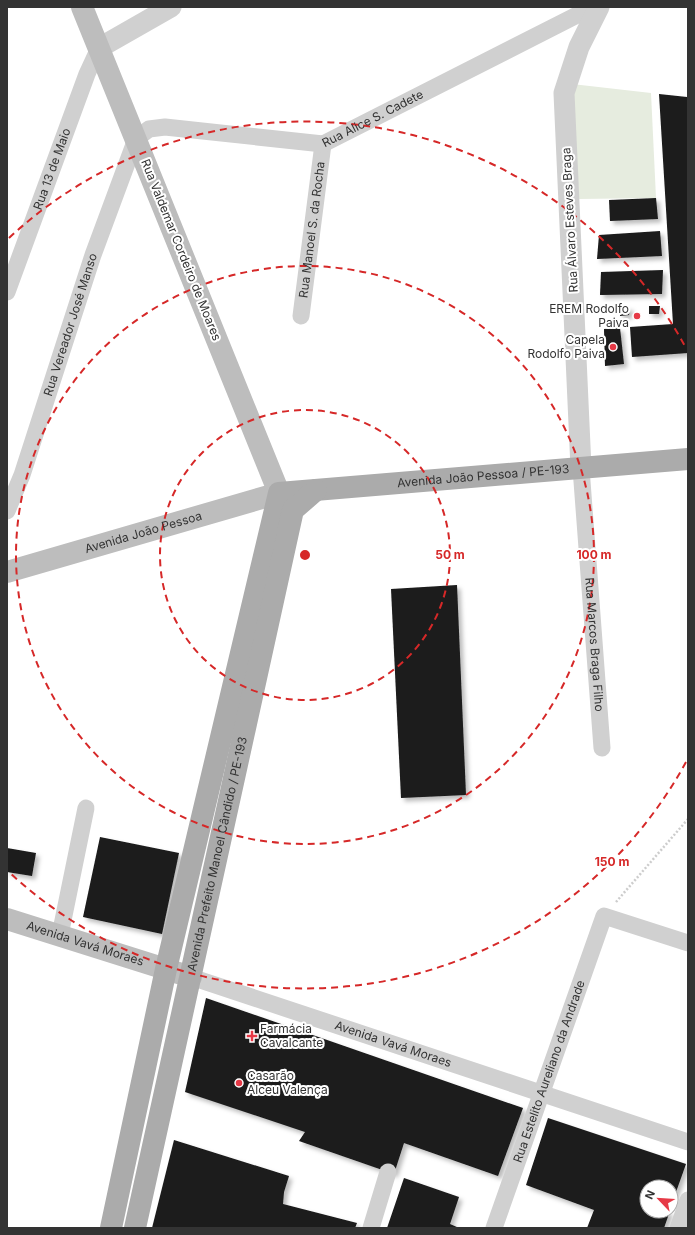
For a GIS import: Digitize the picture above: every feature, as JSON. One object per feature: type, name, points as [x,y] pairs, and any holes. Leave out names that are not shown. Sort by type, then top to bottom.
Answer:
[{"type":"main road","name":"Rua Valdemar Cordeiro de Moares","points":[[82,7],[280,493]]},
{"type":"main road","name":"Avenida João Pessoa / PE-193","points":[[280,493],[688,459]]},
{"type":"main road","name":"Avenida Prefeito Manoel Cândido / PE-193","points":[[135,1228],[293,510],[316,490]]},
{"type":"main road","name":"Avenida João Pessoa","points":[[7,572],[280,493]]},
{"type":"main road","name":"Avenida Prefeito Manoel Cândido / PE-193","points":[[111,1228],[166,969],[280,493]]},
{"type":"main road","name":"Avenida Vavá Moraes","points":[[7,919],[191,977]]},
{"type":"street","points":[[99,48],[171,7]]},
{"type":"street","name":"Rua Alice S. Cadete","points":[[136,138],[149,129],[165,127],[323,144],[593,7]]},
{"type":"street","name":"Rua Álvaro Esteves Braga","points":[[581,468],[564,93],[579,47],[599,7]]},
{"type":"street","name":"Rua 13 de Maio","points":[[7,292],[86,74],[99,48]]},
{"type":"street","name":"Rua Vereador José Manso","points":[[7,511],[14,476],[136,138]]},
{"type":"street","name":"Rua Manoel S. da Rocha","points":[[301,316],[323,144]]},
{"type":"street","name":"Rua Marcos Braga Filho","points":[[581,468],[602,748]]},
{"type":"street","points":[[60,936],[86,808]]},
{"type":"street","points":[[604,916],[688,943]]},
{"type":"street","name":"Rua Estelito Aureliano da Andrade","points":[[494,1228],[604,916]]},
{"type":"street","name":"Avenida Vavá Moraes","points":[[191,977],[688,1142]]},
{"type":"street","points":[[371,1228],[388,1172]]},
{"type":"street","points":[[678,1228],[688,1200]]},
{"type":"path","points":[[604,916],[688,819]]},
{"type":"shaded area","points":[[572,84],[651,93],[656,198],[579,199]]},
{"type":"building","points":[[659,94],[687,97],[688,353],[632,357],[630,327],[673,324]]},
{"type":"building","points":[[656,198],[658,219],[610,221],[609,200]]},
{"type":"building","points":[[660,231],[662,256],[597,259],[599,235]]},
{"type":"building","points":[[663,270],[662,294],[600,295],[601,272]]},
{"type":"building","points":[[649,306],[660,306],[659,314],[649,314]]},
{"type":"building","points":[[620,307],[630,307],[629,315],[620,316]]},
{"type":"building","name":"Capela Rodolfo Paiva","points":[[620,328],[624,364],[605,366],[604,329]]},
{"type":"building","points":[[457,585],[466,795],[401,798],[391,589]]},
{"type":"building","points":[[100,837],[179,853],[162,934],[83,917]]},
{"type":"building","points":[[7,848],[36,853],[32,876],[7,872]]},
{"type":"building","points":[[206,998],[523,1108],[498,1176],[404,1143],[394,1174],[299,1141],[305,1132],[185,1092]]},
{"type":"building","points":[[548,1118],[686,1164],[679,1184],[679,1179],[639,1179],[639,1219],[667,1219],[664,1228],[587,1228],[594,1210],[526,1185]]},
{"type":"building","points":[[174,1140],[289,1176],[284,1192],[283,1204],[357,1223],[355,1228],[152,1228]]},
{"type":"building","points":[[404,1178],[459,1197],[450,1224],[459,1228],[387,1228]]},
{"type":"place","name":"EREM Rodolfo Paiva","points":[[637,316]]},
{"type":"place","name":"Capela Rodolfo Paiva","points":[[613,347]]},
{"type":"place","name":"Farmácia Cavalcante","points":[[252,1036]]},
{"type":"place","name":"Casarão Alceu Valença","points":[[239,1083]]}]
